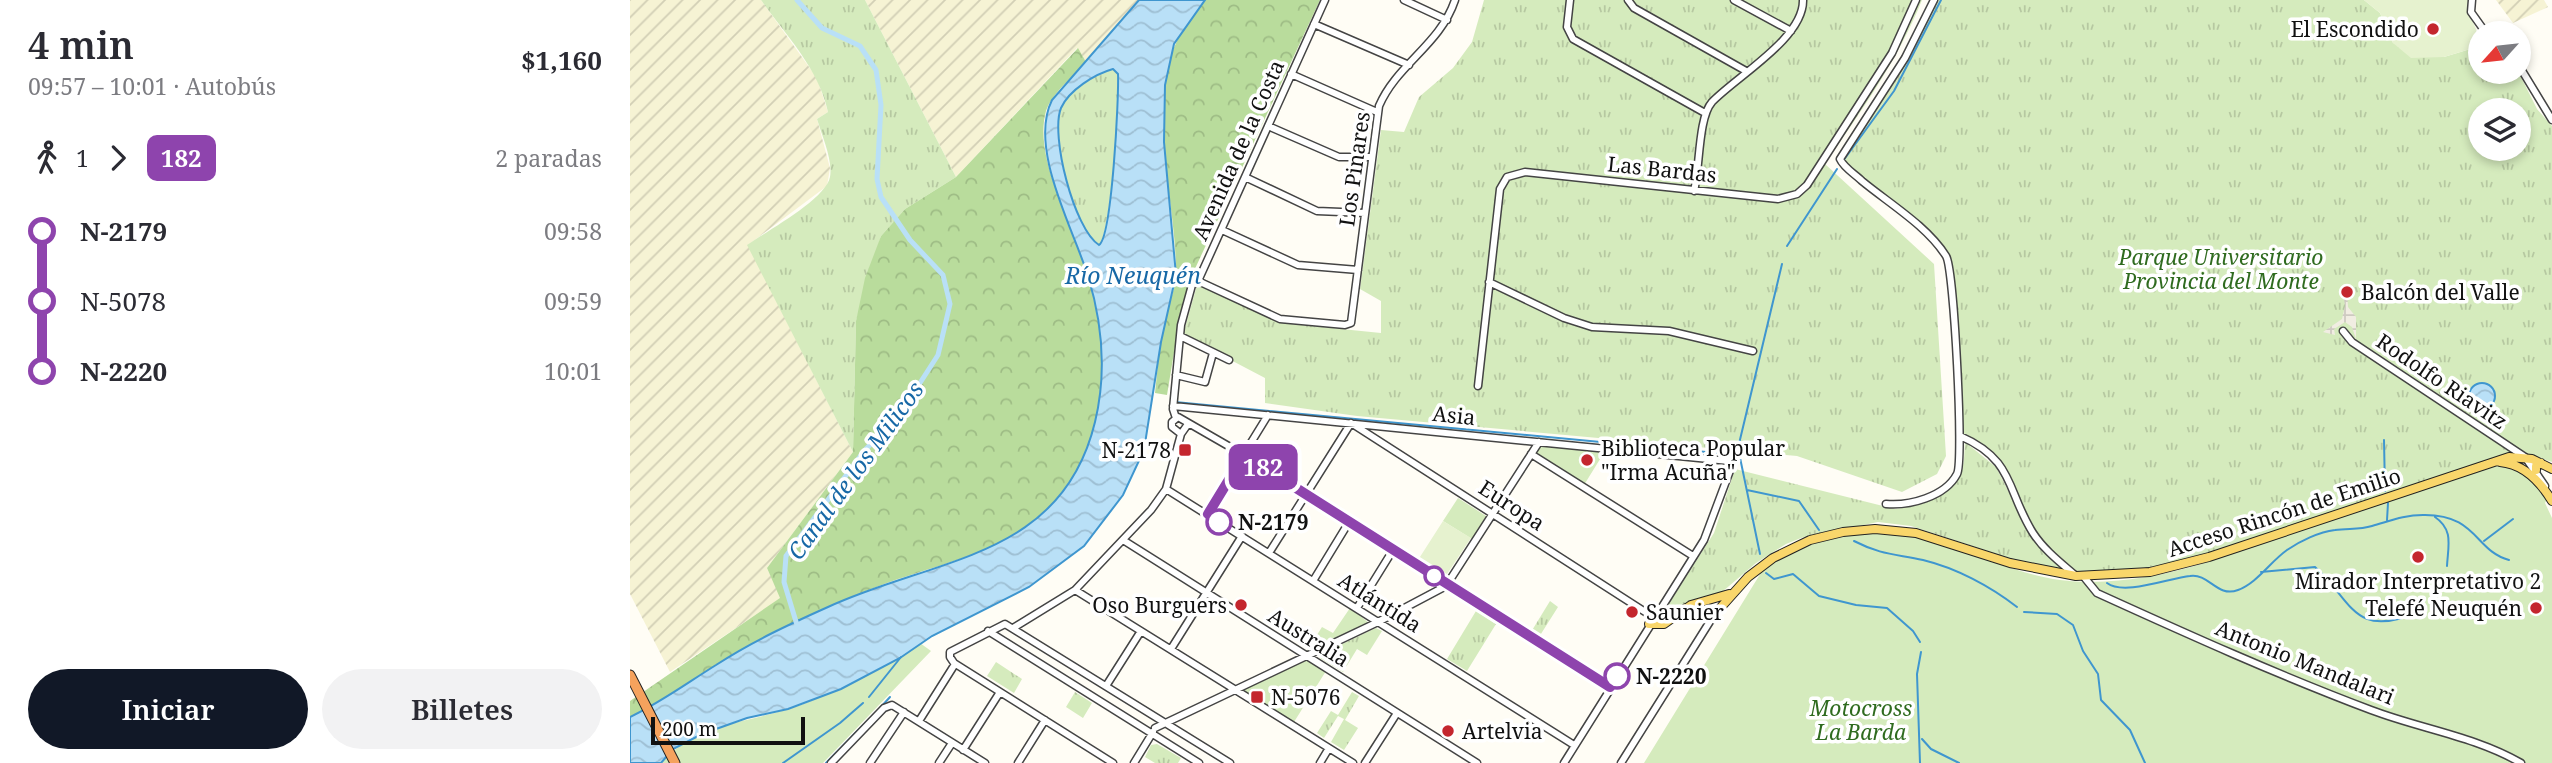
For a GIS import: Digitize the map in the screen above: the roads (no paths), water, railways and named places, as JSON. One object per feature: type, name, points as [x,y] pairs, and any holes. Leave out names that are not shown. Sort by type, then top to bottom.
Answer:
[{"type":"highway","points":[[630,675],[675,763]]},
{"type":"main road","name":"Acceso Rincón de Emilio","points":[[1714,615],[1734,590],[1764,564],[1800,544],[1843,532],[1874,529],[1916,533],[2010,563],[2080,577],[2150,572],[2209,557],[2486,464],[2509,457],[2525,457]]},
{"type":"main road","name":"Rodolfo Riavitz","points":[[2525,457],[2539,466],[2552,469]]},
{"type":"main road","name":"Acceso Rincón de Emilio","points":[[2486,464],[2504,462],[2521,468],[2551,499]]},
{"type":"main road","name":"Acceso Rincón de Emilio","points":[[1651,620],[1667,623],[1686,608],[1734,590]]},
{"type":"main road","points":[[1686,608],[1714,615]]},
{"type":"street","name":"Avenida de la Costa","points":[[1181,433],[1171,427],[1176,418],[1173,406],[1180,336],[1192,285],[1198,281],[1222,230],[1325,0]]},
{"type":"street","points":[[1404,0],[1447,20]]},
{"type":"street","name":"Los Pinares","points":[[1198,281],[1280,319],[1350,324],[1377,112],[1389,88],[1427,48],[1447,20],[1455,0]]},
{"type":"street","points":[[1570,0],[1567,27],[1573,39],[1705,113]]},
{"type":"street","points":[[1628,0],[1634,8],[1746,71]]},
{"type":"street","points":[[1734,0],[1791,31]]},
{"type":"street","points":[[1695,191],[1705,113],[1712,102],[1791,31],[1802,12],[1803,0]]},
{"type":"street","name":"Las Bardas","points":[[1478,386],[1500,189],[1511,174],[1525,172],[1778,199],[1802,190],[1892,54],[1916,0]]},
{"type":"street","points":[[1886,504],[1921,499],[1952,482],[1959,471],[1960,436],[1953,285],[1948,259],[1936,242],[1840,160],[1905,58],[1934,0]]},
{"type":"street","points":[[2472,0],[2471,12],[2477,21]]},
{"type":"street","points":[[1314,24],[1409,65]]},
{"type":"street","points":[[1291,74],[1377,112]]},
{"type":"street","points":[[2530,84],[2552,120]]},
{"type":"street","points":[[1268,126],[1339,158],[1372,157]]},
{"type":"street","points":[[1245,177],[1317,211],[1365,213]]},
{"type":"street","points":[[1222,230],[1298,265],[1358,270]]},
{"type":"street","points":[[1489,282],[1564,318],[1592,327],[1669,331],[1753,351]]},
{"type":"street","name":"Rodolfo Riavitz","points":[[2343,331],[2352,342],[2525,457]]},
{"type":"street","points":[[1180,336],[1229,360]]},
{"type":"street","points":[[1176,376],[1205,382],[1213,353]]},
{"type":"street","name":"Asia","points":[[1173,406],[1730,463],[1709,530],[1693,556]]},
{"type":"street","points":[[1208,514],[1268,415]]},
{"type":"street","points":[[1176,418],[1185,419],[1188,424],[1244,455],[1610,687]]},
{"type":"street","points":[[1269,553],[1351,423]]},
{"type":"street","name":"Europa","points":[[1351,423],[1651,620]]},
{"type":"street","points":[[1013,628],[1075,590],[1123,540],[1166,488],[1181,433],[1188,424]]},
{"type":"street","name":"Antonio Mandalari","points":[[1960,436],[1990,452],[2001,464],[2032,531],[2097,593],[2259,664],[2383,714],[2488,745],[2521,763]]},
{"type":"street","points":[[1134,763],[1154,731],[1164,722],[1378,622],[1447,584],[1539,442]]},
{"type":"street","points":[[2486,464],[2506,455],[2507,445]]},
{"type":"street","points":[[1531,454],[1693,556],[1564,763]]},
{"type":"street","points":[[2539,466],[2551,499]]},
{"type":"street","name":"Atlántida","points":[[1166,488],[1574,745]]},
{"type":"street","points":[[1312,580],[1349,522]]},
{"type":"street","points":[[1171,649],[1242,536]]},
{"type":"street","name":"Australia","points":[[1123,540],[1472,762]]},
{"type":"street","points":[[1357,608],[1393,550]]},
{"type":"street","points":[[1075,590],[1353,763]]},
{"type":"street","name":"Acceso Rincón de Emilio","points":[[1621,763],[1714,615]]},
{"type":"street","points":[[1113,763],[955,664],[949,656],[953,649],[1005,624],[1230,763]]},
{"type":"street","points":[[988,631],[1154,731],[1199,763]]},
{"type":"street","points":[[1106,686],[1141,631]]},
{"type":"street","points":[[919,721],[955,664]]},
{"type":"street","points":[[963,750],[1000,692]]},
{"type":"street","points":[[831,763],[889,705],[985,763]]},
{"type":"street","points":[[870,763],[904,712]]},
{"type":"street","points":[[1364,763],[1397,713]]},
{"type":"street","points":[[1154,731],[1156,717]]},
{"type":"street","points":[[1018,763],[1045,720]]},
{"type":"street","points":[[939,763],[952,743]]},
{"type":"street","points":[[1320,763],[1329,748]]},
{"type":"water","name":"Río Neuquén","points":[[1139,0],[1205,0],[1174,44],[1165,85],[1164,142],[1176,275],[1161,342],[1144,450],[1123,495],[1084,546],[1029,587],[932,636],[900,658],[841,689],[788,709],[747,718],[702,734],[673,749],[661,763],[630,763],[630,717],[743,649],[799,620],[869,590],[990,547],[1024,528],[1055,502],[1078,467],[1095,422],[1099,403],[1102,349],[1088,276],[1055,188],[1049,164],[1045,141],[1046,119],[1052,100]],"holes":[[[1113,69],[1118,74],[1111,193],[1104,236],[1099,245],[1081,221],[1066,181],[1058,121],[1061,108],[1076,89],[1106,71]]]},
{"type":"water","points":[[2482,383],[2491,387],[2495,396],[2491,405],[2482,409],[2473,405],[2469,396],[2473,387]]},
{"type":"waterway","name":"Canal de los Milicos","points":[[797,0],[822,28],[860,46],[876,70],[881,105],[877,179],[881,197],[910,240],[943,275],[950,304],[938,355],[900,414],[865,450],[786,556],[784,582],[797,625]]},
{"type":"waterway","points":[[1843,161],[1894,91],[1941,0]]},
{"type":"waterway","points":[[1787,246],[1837,169]]},
{"type":"waterway","points":[[1760,554],[1738,448],[1782,264]]},
{"type":"waterway","points":[[1175,402],[1738,455]]},
{"type":"waterway","points":[[2384,440],[2385,491]]},
{"type":"waterway","points":[[1747,490],[1799,501],[1819,530]]},
{"type":"waterway","points":[[2387,520],[2388,503]]},
{"type":"waterway","points":[[2107,583],[2124,588],[2197,576],[2231,592],[2245,587],[2287,550],[2310,537],[2416,515],[2441,516],[2454,520],[2465,526],[2489,549],[2509,560]]},
{"type":"waterway","points":[[2435,517],[2447,533],[2447,566]]},
{"type":"waterway","points":[[2484,541],[2513,519]]},
{"type":"waterway","points":[[1854,541],[1881,552],[1948,568],[1984,585],[2017,607]]},
{"type":"waterway","points":[[2261,572],[2315,567],[2347,603],[2366,619],[2395,620],[2416,613]]},
{"type":"waterway","points":[[1766,573],[1774,579],[1793,574],[1819,596],[1856,605],[1887,608],[1913,631],[1920,642]]},
{"type":"waterway","points":[[2024,612],[2057,614],[2073,625],[2083,651],[2098,674],[2101,700],[2130,730],[2145,763]]},
{"type":"waterway","points":[[1920,763],[1917,674],[1921,652]]},
{"type":"waterway","points":[[869,697],[901,657]]},
{"type":"waterway","points":[[880,708],[890,697]]},
{"type":"waterway","points":[[783,763],[840,723],[863,703]]},
{"type":"waterway","points":[[826,763],[876,712]]},
{"type":"waterway","points":[[1922,739],[1931,749],[1959,763]]},
{"type":"place","name":"El Escondido","points":[[2433,29]]},
{"type":"place","name":"Balcón del Valle","points":[[2347,292]]},
{"type":"place","name":"N-2178","points":[[1185,450]]},
{"type":"place","name":"Biblioteca Popular \"Irma Acuña\"","points":[[1587,460]]},
{"type":"place","name":"N-2179","points":[[1219,522]]},
{"type":"place","name":"Mirador Interpretativo 2","points":[[2418,557]]},
{"type":"place","name":"Oso Burguers","points":[[1241,605]]},
{"type":"place","name":"Telefé Neuquén","points":[[2536,608]]},
{"type":"place","name":"Saunier","points":[[1632,612]]},
{"type":"place","name":"N-2220","points":[[1617,676]]},
{"type":"place","name":"N-5076","points":[[1257,697]]},
{"type":"place","name":"Artelvia","points":[[1448,731]]},
{"type":"park label","name":"Parque Universitario Provincia del Monte","points":[[2221,269]]},
{"type":"park label","name":"Motocross La Barda","points":[[1861,720]]}]
